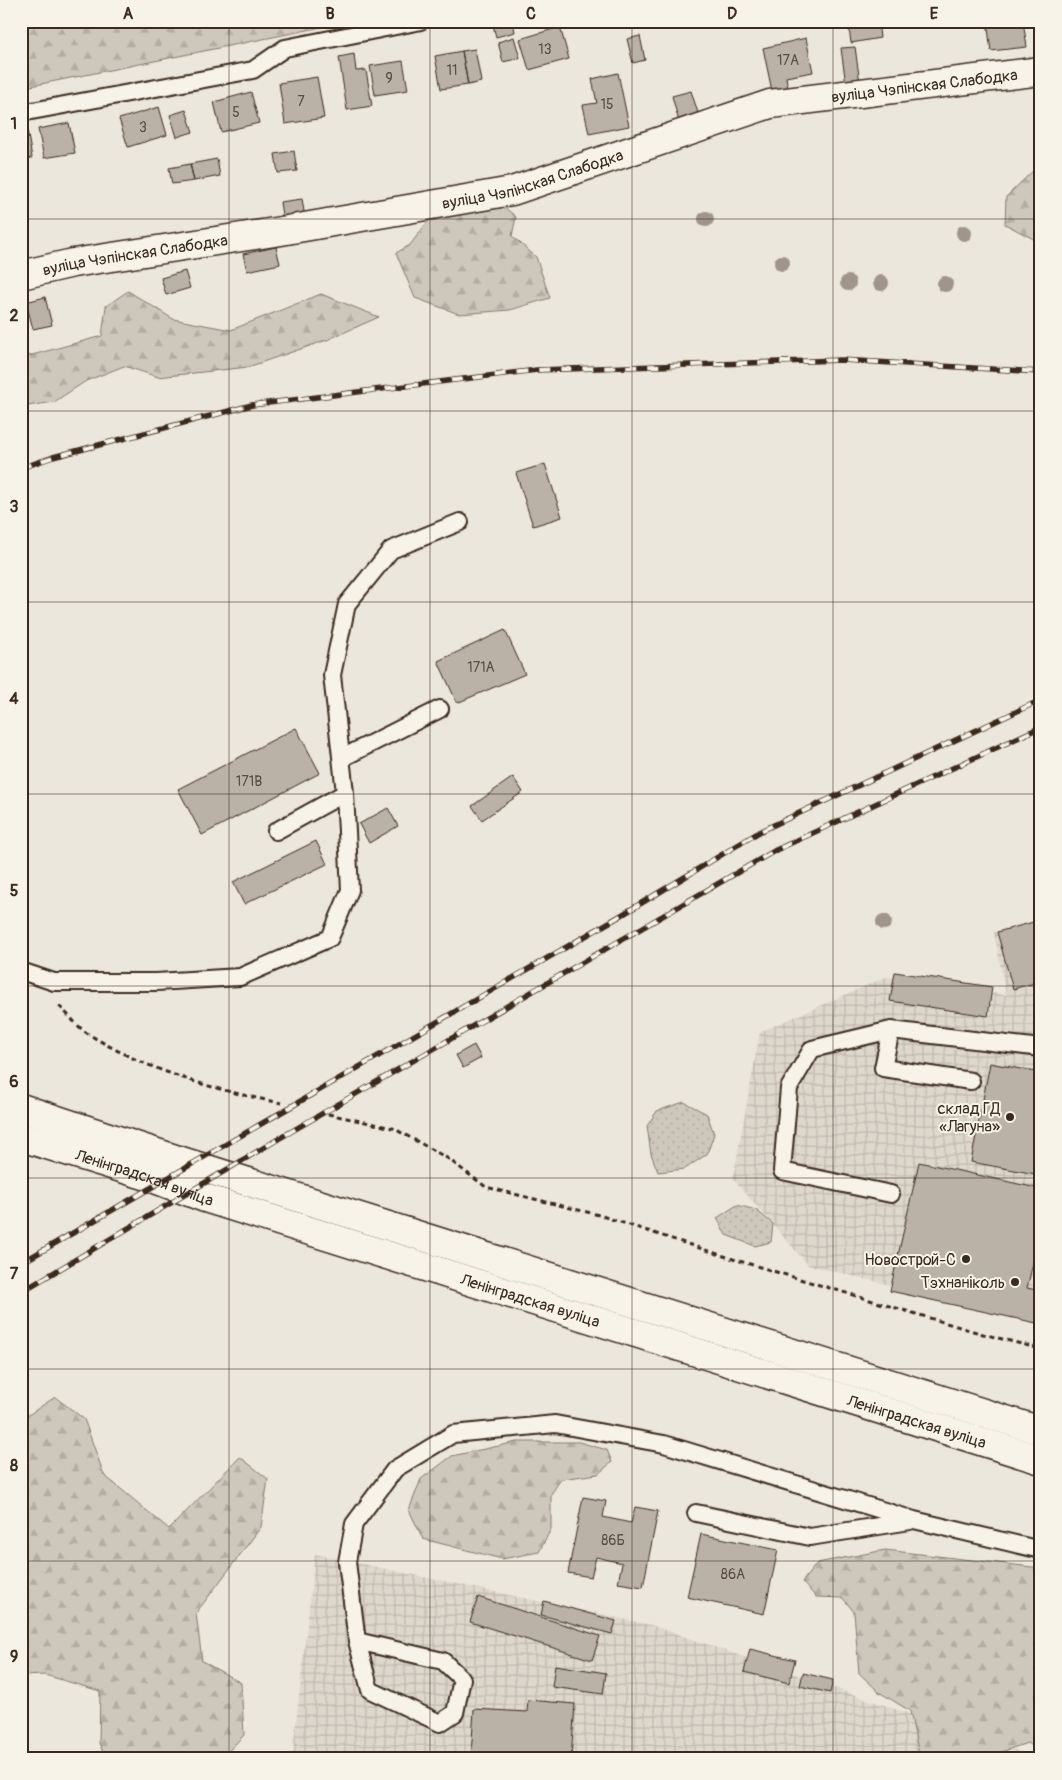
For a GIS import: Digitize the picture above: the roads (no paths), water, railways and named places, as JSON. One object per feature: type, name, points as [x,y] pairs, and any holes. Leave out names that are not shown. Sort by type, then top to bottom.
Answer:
[{"type":"main road","name":"вуліца Чэпінская Слабодка","points":[[21,275],[73,263],[281,231],[512,190],[770,104],[1041,71]]},
{"type":"main road","name":"Ленінградская вуліца","points":[[21,1108],[175,1159],[1041,1431]]},
{"type":"main road","name":"Ленінградская вуліца","points":[[21,1137],[147,1176],[205,1198],[1041,1460]]},
{"type":"lane","points":[[21,113],[253,70],[285,48],[421,21]]},
{"type":"lane","points":[[21,971],[54,982],[156,982],[240,977],[330,938],[350,890],[345,793],[332,675],[347,604],[391,550],[460,522]]},
{"type":"lane","points":[[342,758],[440,710]]},
{"type":"lane","points":[[276,831],[345,793]]},
{"type":"lane","points":[[891,1030],[883,1068],[971,1081]]},
{"type":"lane","points":[[891,1194],[782,1171],[789,1088],[812,1049],[891,1030],[1041,1048]]},
{"type":"lane","points":[[357,1641],[443,1661],[462,1679],[455,1713],[440,1723],[370,1690],[357,1641],[347,1562],[354,1524],[395,1469],[453,1434],[555,1424],[646,1440],[914,1520],[1041,1550]]},
{"type":"lane","points":[[696,1512],[810,1537],[914,1520]]},
{"type":"railway","points":[[21,468],[53,457],[252,405],[537,370],[842,360],[1041,372]]},
{"type":"railway","points":[[21,1263],[620,916],[761,831],[1041,700]]},
{"type":"railway","points":[[21,1292],[280,1138],[776,850],[1041,727]]},
{"type":"place","name":"склад ГД «Лагуна»","points":[[1010,1117]]},
{"type":"place","name":"Новострой-С","points":[[966,1259]]},
{"type":"place","name":"Тэхнаніколь","points":[[1015,1282]]}]
